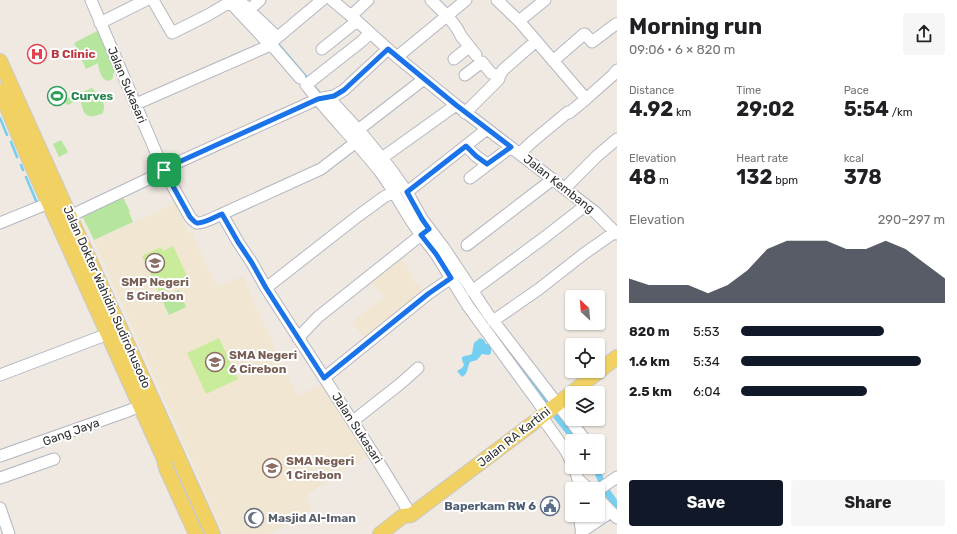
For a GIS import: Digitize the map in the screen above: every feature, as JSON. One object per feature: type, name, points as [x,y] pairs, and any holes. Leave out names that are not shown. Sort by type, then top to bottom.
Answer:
[{"type":"main road","name":"Jalan Dokter Wahidin Sudirohusodo","points":[[0,61],[4,91],[28,157],[50,194],[108,334],[196,534]]},
{"type":"main road","name":"Jalan Dokter Wahidin Sudirohusodo","points":[[50,194],[70,216],[213,534]]},
{"type":"main road","name":"Jalan RA Kartini","points":[[380,534],[403,516],[411,515],[550,410],[617,357]]},
{"type":"main road","name":"Jalan RA Kartini","points":[[395,534],[409,523],[411,515]]},
{"type":"street","name":"Jalan Sukasari","points":[[91,0],[164,170],[190,217],[197,223],[222,214],[266,288],[353,421],[411,515]]},
{"type":"street","points":[[100,23],[146,0]]},
{"type":"street","points":[[153,0],[172,33],[208,15],[237,4],[260,0]]},
{"type":"street","points":[[136,104],[266,47],[322,0]]},
{"type":"street","name":"Jalan Kembang","points":[[332,0],[397,57],[465,113],[565,188],[595,212],[616,233]]},
{"type":"street","points":[[322,48],[354,18],[368,0]]},
{"type":"street","points":[[431,0],[447,16],[472,51],[454,59]]},
{"type":"street","points":[[397,57],[466,0]]},
{"type":"street","points":[[496,0],[519,21],[586,99]]},
{"type":"street","points":[[519,21],[544,0]]},
{"type":"street","points":[[237,4],[273,41],[275,49],[359,138],[386,171],[406,199],[411,222],[425,232],[436,254],[472,291],[487,319],[550,410],[578,434]]},
{"type":"street","points":[[553,61],[584,34],[592,42],[616,24],[617,25]]},
{"type":"street","points":[[306,82],[362,41],[370,33]]},
{"type":"street","points":[[465,113],[499,79],[498,77],[502,70],[536,41]]},
{"type":"street","points":[[70,216],[184,160],[323,99],[334,96],[344,90],[388,49]]},
{"type":"street","points":[[465,75],[482,62],[490,73],[499,76]]},
{"type":"street","points":[[470,178],[487,164],[533,141],[586,99],[613,76],[617,70]]},
{"type":"street","points":[[222,214],[321,169],[359,138],[424,79]]},
{"type":"street","points":[[382,158],[456,105]]},
{"type":"street","points":[[406,199],[487,129]]},
{"type":"street","points":[[359,138],[382,158],[394,192],[406,199]]},
{"type":"street","points":[[565,188],[597,156],[617,139]]},
{"type":"street","points":[[466,146],[487,164]]},
{"type":"street","points":[[466,245],[553,179]]},
{"type":"street","points":[[266,288],[358,216],[384,197],[394,192]]},
{"type":"street","points":[[0,223],[50,194]]},
{"type":"street","points":[[472,291],[586,205]]},
{"type":"street","points":[[298,338],[323,312],[425,232]]},
{"type":"street","points":[[487,319],[539,289],[585,253],[616,233]]},
{"type":"street","points":[[456,275],[468,306],[487,319],[533,374],[550,410],[565,448]]},
{"type":"street","points":[[324,378],[428,294],[456,275]]},
{"type":"street","points":[[0,375],[108,334]]},
{"type":"street","points":[[353,421],[418,368]]},
{"type":"street","name":"Gang Jaya","points":[[0,456],[140,406]]},
{"type":"street","points":[[0,478],[54,459]]},
{"type":"street","points":[[580,522],[582,533],[614,515],[605,491]]},
{"type":"street","points":[[0,508],[8,534]]},
{"type":"shaded area","points":[[175,203],[189,234],[192,233],[217,287],[242,276],[297,396],[321,385],[369,455],[305,496],[312,509],[269,534],[224,534],[94,241]]},
{"type":"shaded area","points":[[399,256],[425,294],[366,341],[352,322],[384,297],[368,279]]},
{"type":"green space","points":[[99,30],[115,71],[113,78],[109,81],[103,78],[98,63],[86,69],[74,43]]},
{"type":"green space","points":[[92,88],[97,93],[101,92],[104,107],[103,113],[101,114],[88,116],[83,111],[80,99],[68,105],[61,101]]},
{"type":"green space","points":[[61,140],[68,152],[59,157],[53,144]]},
{"type":"green space","points":[[123,197],[133,222],[94,240],[82,216]]},
{"type":"green space","points":[[173,246],[188,278],[177,283],[178,286],[160,294],[142,256],[161,247],[163,251]]},
{"type":"green space","points":[[179,290],[186,307],[169,315],[161,298]]},
{"type":"green space","points":[[219,338],[238,379],[206,394],[187,353]]},
{"type":"water","points":[[237,0],[274,37],[363,140],[565,419],[565,426],[570,426],[576,434],[566,434],[556,421],[416,226]]},
{"type":"water","points":[[480,338],[492,348],[491,353],[489,355],[482,354],[477,360],[470,362],[466,373],[462,377],[457,371],[464,365],[462,357],[472,354],[474,343]]},
{"type":"water","points":[[595,474],[602,474],[606,484],[617,500],[617,512],[605,495],[605,482],[598,482]]},
{"type":"waterway","points":[[0,118],[7,135]]},
{"type":"waterway","points":[[11,142],[17,157]]},
{"type":"waterway","points":[[21,165],[23,170]]},
{"type":"waterway","points":[[26,177],[37,203]]},
{"type":"place","name":"B Clinic","points":[[37,54]]},
{"type":"place","name":"Curves","points":[[57,96]]},
{"type":"place","name":"SMP Negeri 5 Cirebon","points":[[155,263]]},
{"type":"place","name":"SMA Negeri 6 Cirebon","points":[[215,362]]},
{"type":"place","name":"SMA Negeri 1 Cirebon","points":[[272,468]]},
{"type":"place","name":"Baperkam RW 6","points":[[550,506]]},
{"type":"place","name":"Masjid Al-Iman","points":[[254,518]]},
{"type":"route","points":[[388,49],[456,105],[511,147],[487,164],[466,146],[407,192],[429,229],[421,235],[436,254],[451,278],[428,294],[324,378],[266,288],[222,214],[197,223],[194,221],[190,217],[164,170],[318,99],[334,96],[344,90],[388,49]]}]
